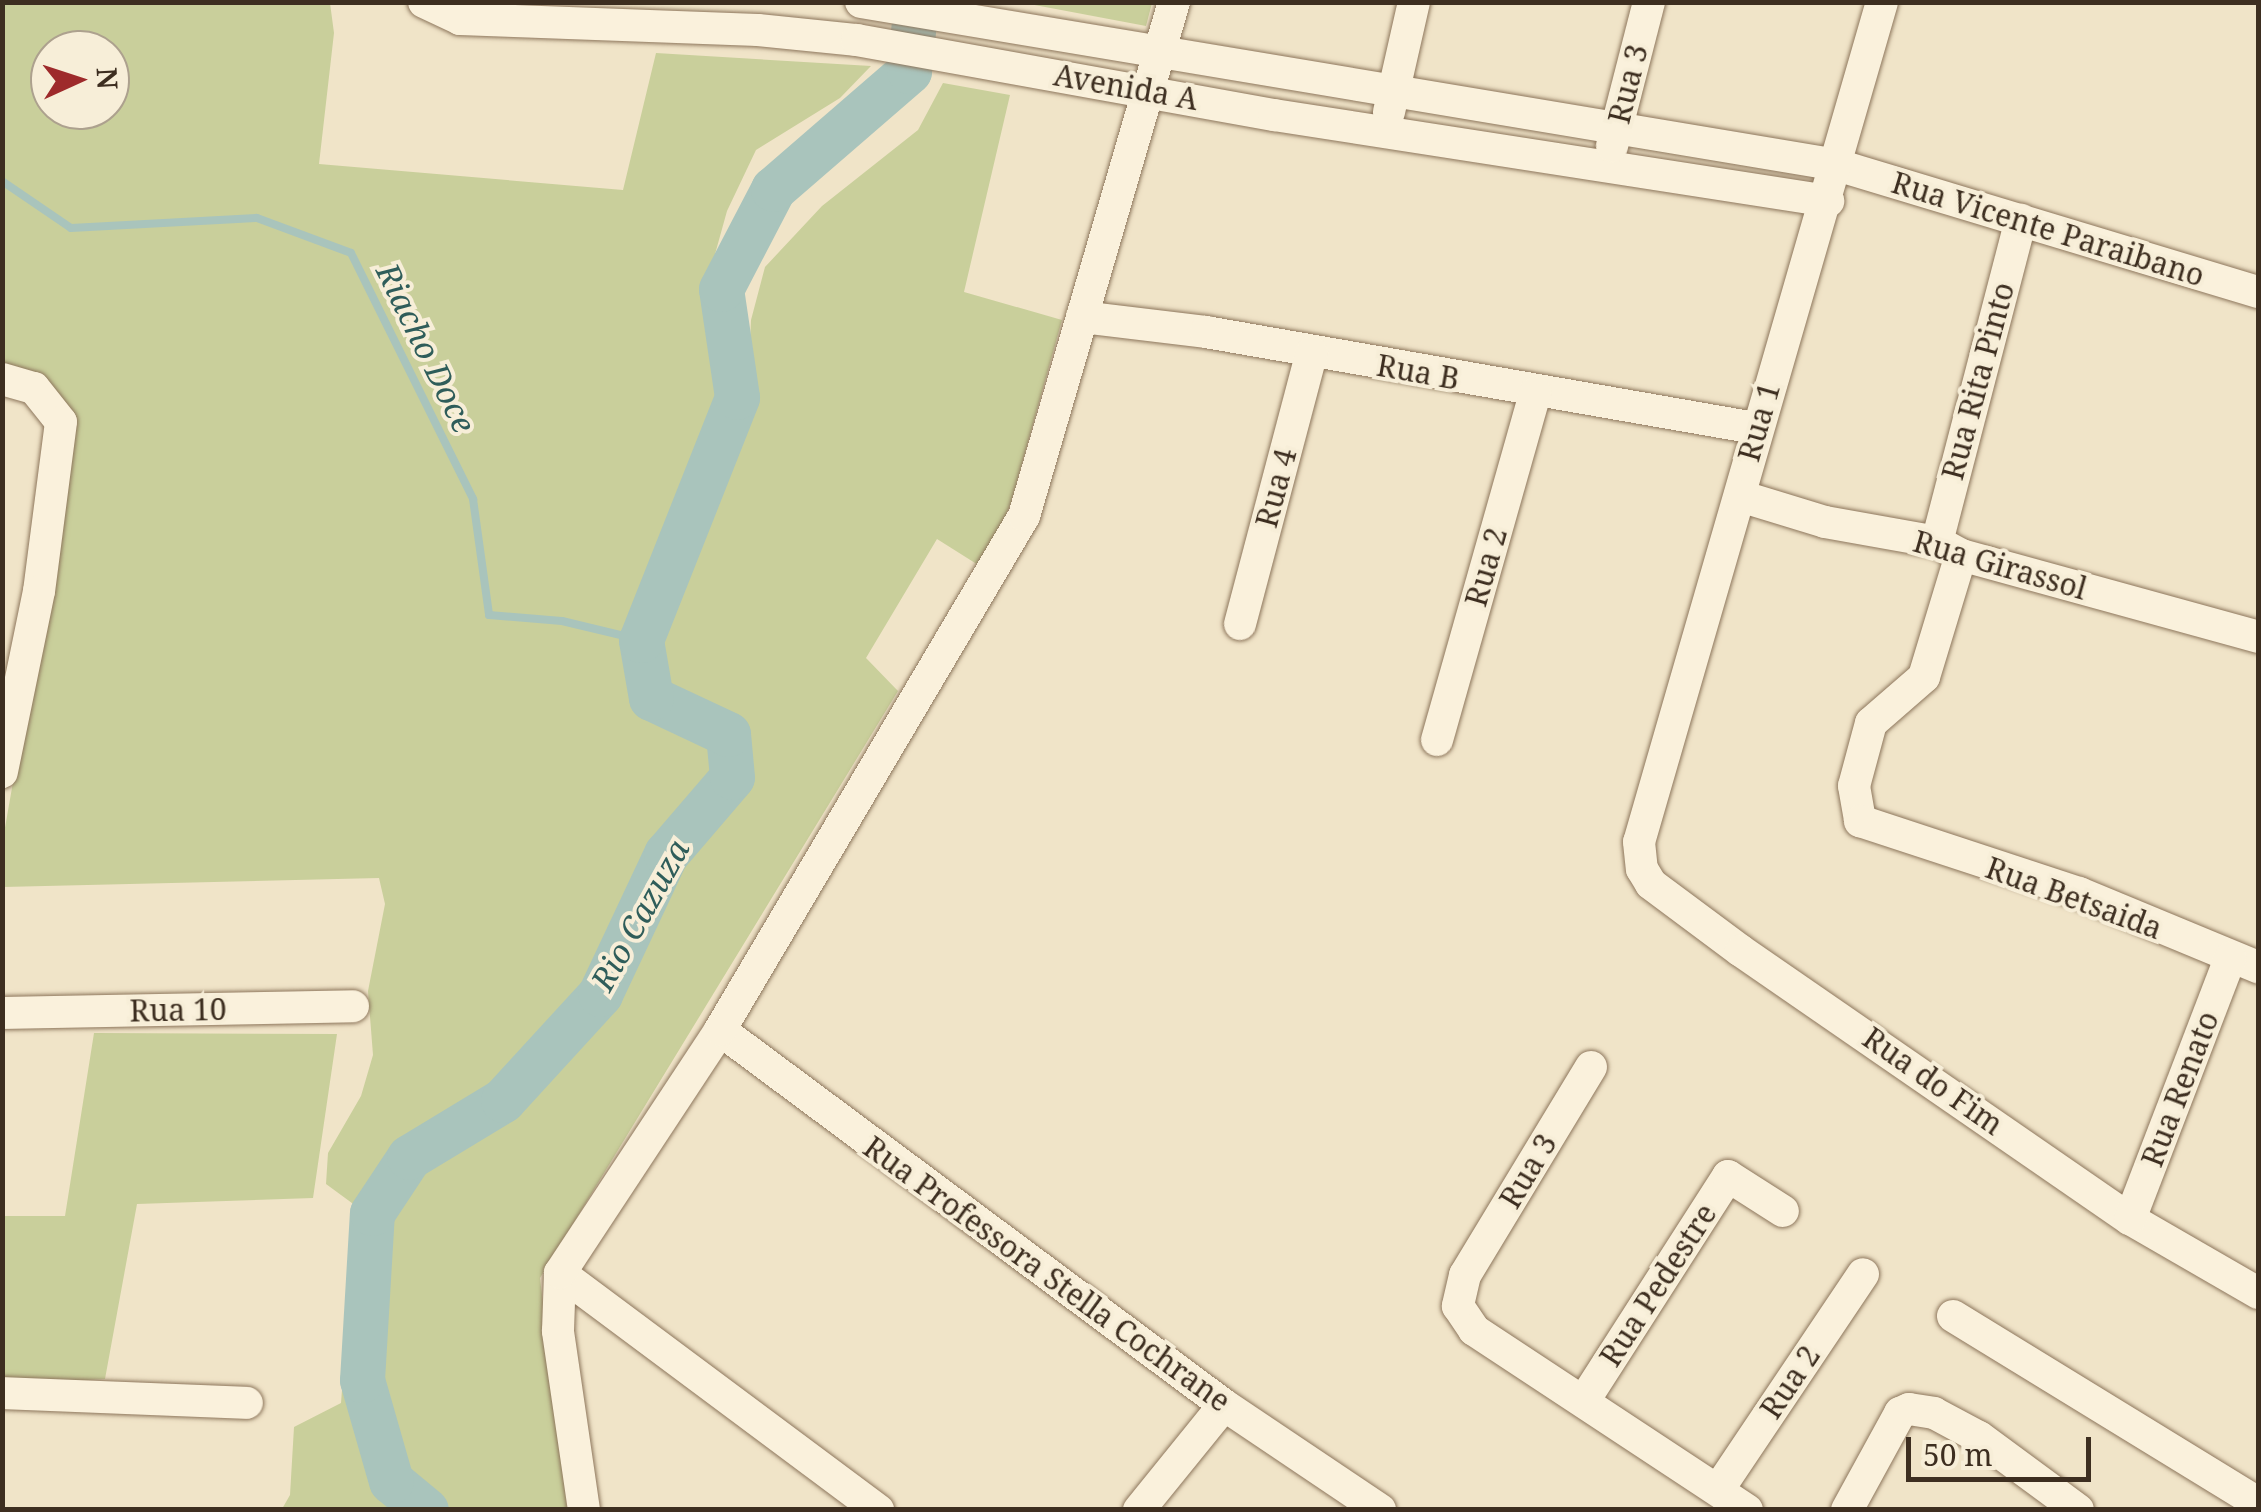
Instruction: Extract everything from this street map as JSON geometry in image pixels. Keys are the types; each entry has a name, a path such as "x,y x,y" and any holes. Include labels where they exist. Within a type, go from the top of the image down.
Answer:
{"street":[{"name":"Avenida A","path":"424,2 460,19 648,14 856,40 1384,131 1828,200"},
{"name":"Avenida A","path":"861,2 1837,165"},
{"path":"584,1510 558,1331 560,1273 720,1030 1024,516 1152,92 1174,2"},
{"path":"1384,131 1414,2"},
{"name":"Rua 3","path":"1608,165 1649,2"},
{"name":"Rua 1","path":"1639,842 1740,496 1754,428 1828,200 1882,2"},
{"name":"Rua Vicente Paraibano","path":"1837,165 2258,292"},
{"name":"Rua Rita Pinto","path":"1887,834 1868,828 1856,810 1854,786 1864,742 1882,710 1924,676 2022,220"},
{"name":"Rua B","path":"1082,317 1754,428"},
{"name":"Rua 4","path":"1240,624 1312,352"},
{"path":"2,772 60,456 61,422 18,383"},
{"name":"Rua 2","path":"1436,740 1535,393"},
{"name":"Rua Girassol","path":"1740,496 1825,522 1949,548 2258,638"},
{"name":"Rua Betsaida","path":"1887,834 2079,894 2244,962"},
{"name":"Rua do Fim","path":"1639,842 1646,877 1682,907 2130,1219 2258,1293"},
{"name":"Rua Renato","path":"2130,1219 2244,962"},
{"name":"Rua 10","path":"2,1013 353,1006"},
{"name":"Rua Professora Stella Cochrane","path":"720,1030 1224,1405 1380,1510"},
{"name":"Rua 3","path":"1585,1399 1474,1330 1458,1306 1464,1275 1591,1066"},
{"name":"Rua Pedestre","path":"1585,1399 1728,1176 1783,1211"},
{"path":"560,1273 878,1510"},
{"name":"Rua 2","path":"1718,1490 1862,1274"},
{"path":"1953,1316 2258,1503"},
{"path":"2,1393 247,1403"},
{"path":"1585,1399 1747,1510"},
{"path":"1139,1510 1224,1405"},
{"path":"1847,1510 1900,1413 1909,1409 1934,1412 1979,1438 2078,1510"}],"green space":[{"path":"2,3 330,3 334,33 319,164 623,190 656,53 871,66 840,98 756,150 727,211 707,283 711,366 748,390 751,320 765,267 822,206 918,130 943,83 1010,95 964,292 1062,320 1011,503 983,568 937,539 866,658 898,691 540,1278 567,1509 282,1509 290,1495 294,1427 341,1403 356,1206 326,1184 328,1153 361,1096 373,1055 368,991 385,904 379,878 3,887 3,839 72,447 3,366"},
{"path":"1024,3 1152,3 1146,26"},
{"path":"94,1033 337,1034 313,1198 137,1204 105,1379 3,1385 3,1216 65,1216"}],"waterway":[{"name":"Rio Cazuza","path":"426,1510 391,1481 362,1380 372,1213 409,1157 503,1100 600,994 666,854 732,777 728,734 651,698 641,640 737,397 721,289 773,189 909,71 916,2"},
{"name":"Riacho Doce","path":"2,181 71,228 257,218 351,253 473,499 489,615 562,621 641,640"}]}
